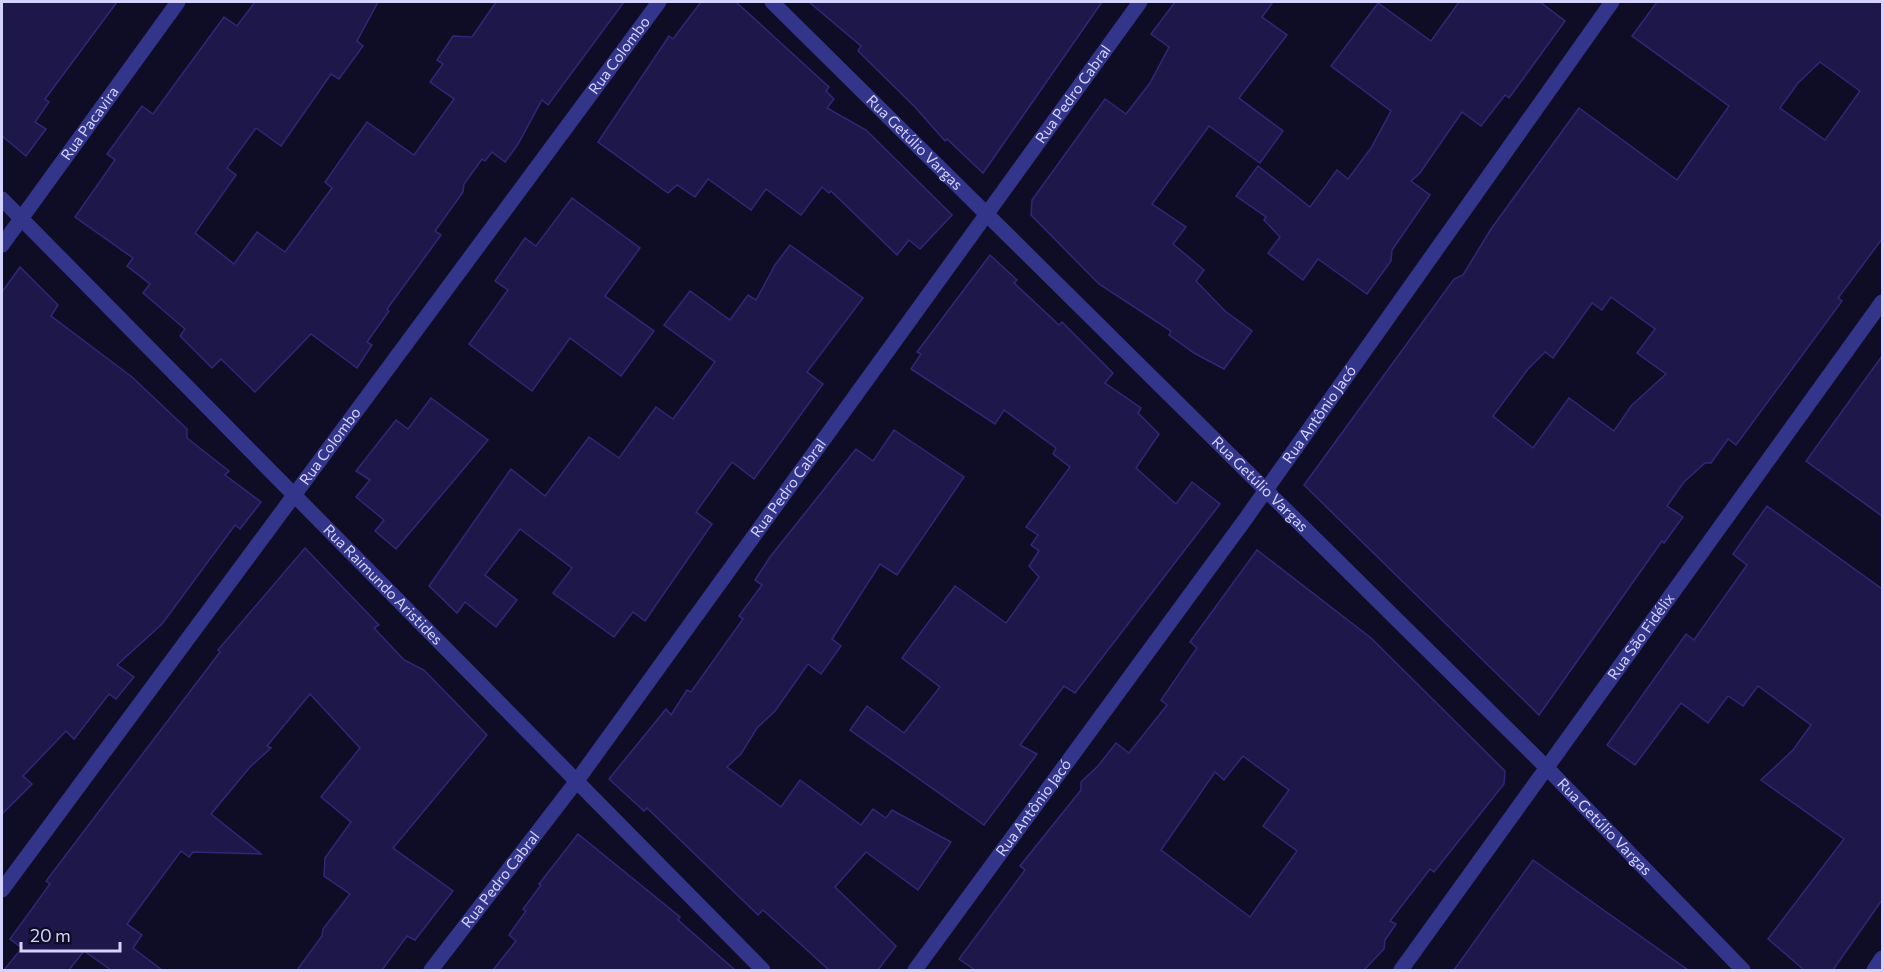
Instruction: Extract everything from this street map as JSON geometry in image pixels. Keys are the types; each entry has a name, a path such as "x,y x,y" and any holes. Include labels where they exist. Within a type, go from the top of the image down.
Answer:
{"street":[{"name":"Rua Pacavira","path":"2,245 178,2"},
{"name":"Rua Colombo","path":"2,890 659,2"},
{"name":"Rua Getúlio Vargas","path":"772,2 1546,767 1743,970"},
{"name":"Rua Pedro Cabral","path":"431,970 576,782 1140,2"},
{"name":"Rua Antônio Jacó","path":"915,970 1266,491 1612,2"},
{"name":"Rua Raimundo Aristides","path":"2,199 763,970"},
{"name":"Rua São Fidélix","path":"1401,970 1882,302"},
{"path":"1874,970 1882,958"}],"building":[{"path":"2,2 117,2 45,99 49,102 35,122 46,129 26,156 2,136"},
{"path":"255,2 378,2 357,41 363,46 339,79 331,74 281,146 256,128 227,168 236,175 195,233 234,264 257,232 285,252 332,188 325,182 367,122 414,155 454,99 430,82 443,64 437,60 453,36 472,37 496,2 624,2 548,105 542,100 518,144 505,162 492,152 485,161 482,159 464,184 463,192 435,231 441,235 387,309 389,311 367,342 372,345 357,368 311,334 255,392 221,359 212,368 180,336 185,329 143,293 150,284 127,266 133,258 75,217 115,160 107,154 142,106 153,114 224,17 237,26"},
{"path":"701,2 736,2 829,87 826,91 834,99 827,108 866,130 952,215 920,249 909,240 897,255 831,191 829,193 822,187 801,215 766,189 751,210 708,179 695,197 677,185 668,193 598,142 669,36 673,39"},
{"path":"809,2 1102,2 983,173 947,139 945,141 915,107 858,51 861,46"},
{"path":"1175,2 1273,2 1262,17 1287,35 1239,98 1283,131 1260,163 1209,126 1152,204 1186,227 1173,244 1204,270 1196,281 1225,311 1252,331 1224,369 1194,353 1169,335 1171,331 1099,284 1031,215 1032,200 1105,99 1126,114 1150,83 1169,47 1151,34"},
{"path":"1459,2 1540,2 1565,21 1509,98 1505,95 1481,126 1462,112 1420,173 1411,181 1430,195 1392,250 1391,261 1367,294 1318,259 1303,280 1268,253 1280,237 1264,220 1266,217 1236,196 1258,166 1310,207 1337,170 1348,179 1371,148 1391,111 1331,66 1378,3 1431,41"},
{"path":"1657,2 1882,2 1882,239 1838,298 1842,301 1736,445 1728,439 1711,463 1705,463 1684,482 1667,506 1683,517 1664,543 1662,541 1539,715 1304,485 1454,279 1463,275 1491,229 1579,108 1677,180 1729,106 1632,36","holes":["1820,62 1860,91 1825,140 1780,108 1798,83","1611,297 1655,329 1637,353 1666,374 1631,406 1614,431 1569,398 1533,448 1493,416 1528,369 1545,352 1553,358 1592,303 1602,310"]},
{"path":"572,198 640,248 605,296 654,331 621,376 570,338 532,391 469,344 508,290 495,281 525,238 536,246"},
{"path":"790,245 863,298 807,372 823,384 754,479 732,462 696,512 712,524 645,621 633,612 614,637 553,593 572,568 520,529 485,575 517,600 496,627 465,602 457,613 429,586 511,469 545,496 589,437 619,458 656,407 673,419 715,362 664,325 690,291 730,320 748,295 756,300 775,265"},
{"path":"990,255 1017,280 1014,283 1059,325 1062,322 1113,373 1105,383 1141,408 1138,413 1159,434 1136,468 1176,504 1192,482 1220,504 1075,693 1064,686 1020,745 1037,754 984,825 850,730 867,706 904,733 940,687 902,658 955,586 1006,623 1039,577 1029,566 1039,551 1031,545 1038,535 1026,527 1070,467 1053,454 1056,448 1004,410 995,424 911,369 921,354 917,352"},
{"path":"20,267 58,305 51,316 132,377 187,429 187,438 229,471 225,475 261,502 240,529 235,525 162,624 117,665 134,677 116,699 109,694 74,739 66,731 23,776 32,784 2,814 2,292"},
{"path":"1882,356 1882,516 1806,461"},
{"path":"431,398 488,440 396,549 375,531 384,520 356,497 370,480 356,471 396,420 408,429"},
{"path":"894,430 964,477 897,575 880,564 832,639 841,646 821,674 808,664 775,711 757,728 741,754 727,767 781,807 800,780 861,825 873,809 886,818 892,810 951,842 918,890 866,852 835,887 896,946 878,970 829,970 763,910 758,915 647,808 644,811 609,779 666,709 671,715 687,690 691,692 743,619 739,616 762,585 755,580 770,557 856,449 873,461"},
{"path":"1767,506 1882,589 1882,900 1833,970 1804,970 1768,939 1844,839 1761,780 1793,750 1811,725 1758,686 1743,706 1728,696 1708,723 1681,703 1635,765 1607,745 1686,634 1694,640 1747,565 1733,554"},
{"path":"305,548 379,625 374,628 404,660 424,670 487,735 393,848 453,891 415,940 407,936 382,970 297,970 322,936 323,929 350,894 324,876 325,858 351,822 321,797 360,748 310,694 267,746 271,748 250,767 211,814 261,854 193,852 189,857 181,851 127,924 142,935 133,948 162,970 111,970 84,951 69,970 4,970 22,948 10,939 50,884 46,881 220,652 218,650"},
{"path":"1257,550 1371,638 1505,771 1504,784 1434,872 1430,869 1390,921 1396,924 1385,940 1384,949 1364,970 975,970 959,959 1025,870 1020,866 1081,790 1081,782 1098,766 1116,743 1129,753 1167,705 1161,700 1197,648 1190,642","holes":["1243,756 1289,790 1263,826 1297,851 1250,917 1161,850 1215,772 1224,780"]},
{"path":"578,834 680,917 678,920 735,970 493,970 516,941 509,935 526,911 523,909 541,885 539,884"},
{"path":"1533,860 1688,970 1454,970"}]}
